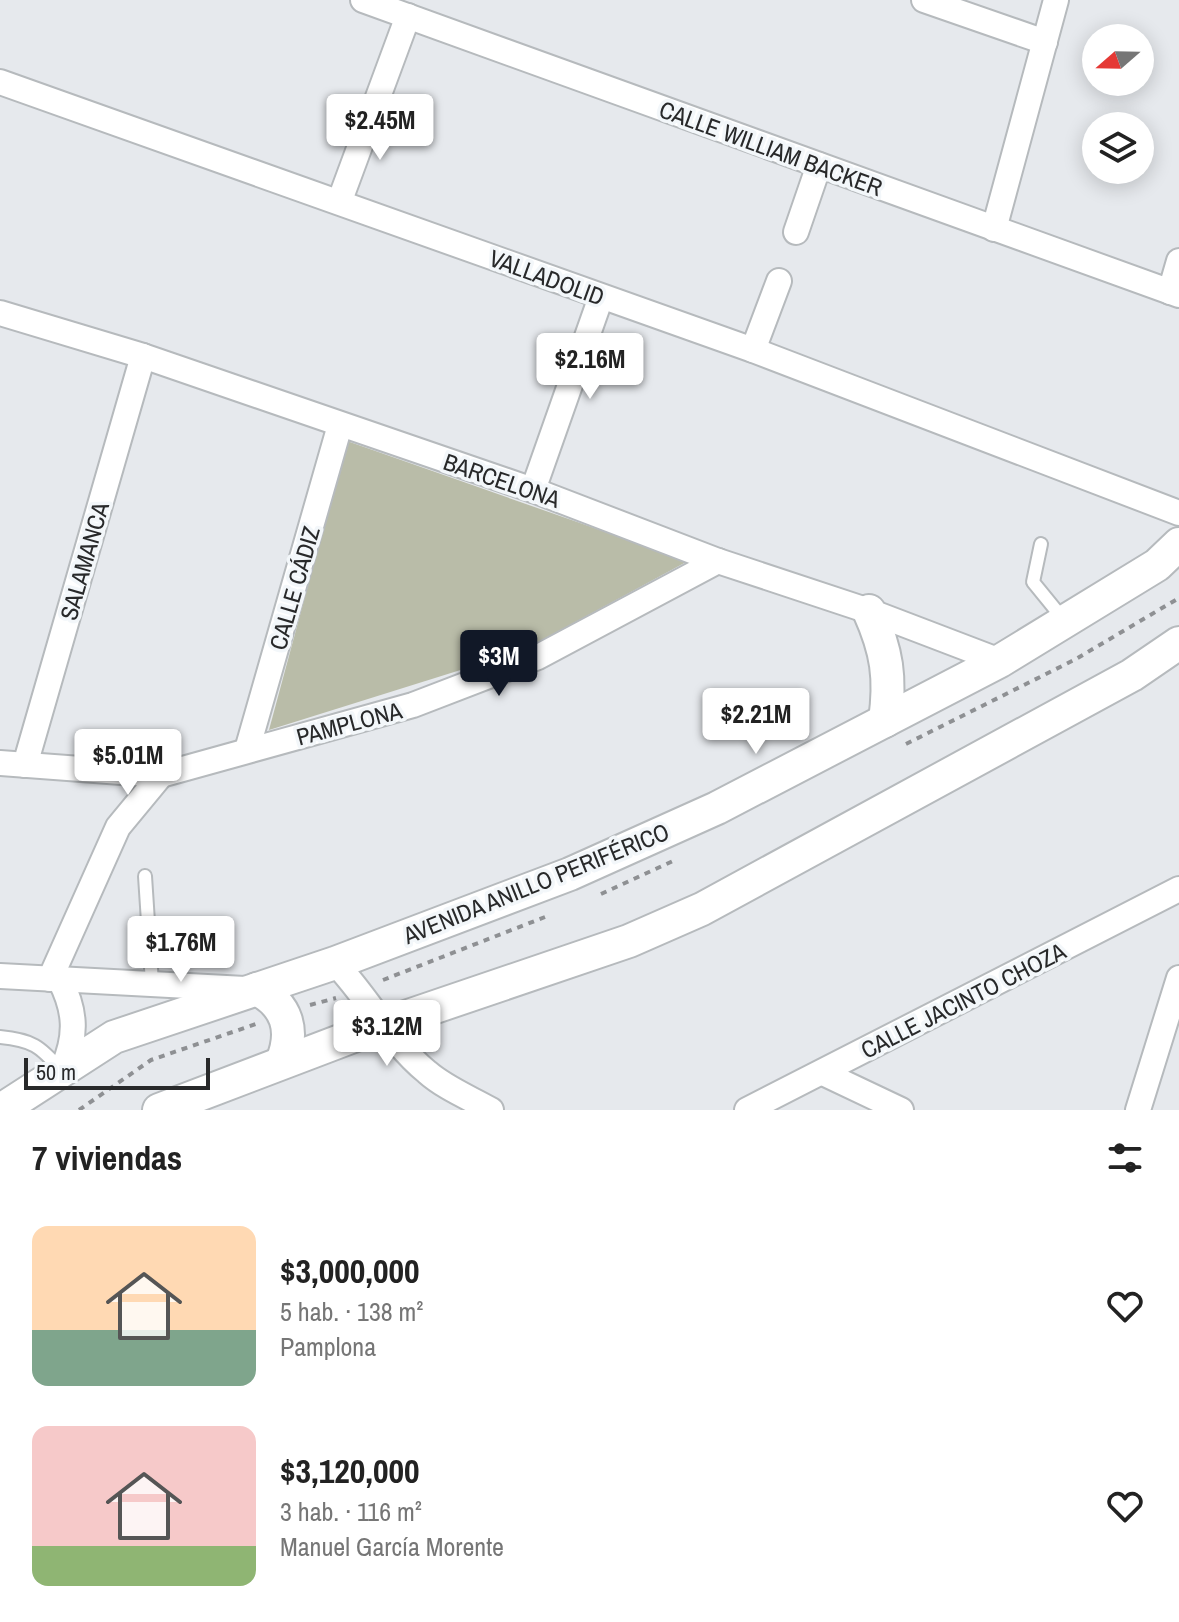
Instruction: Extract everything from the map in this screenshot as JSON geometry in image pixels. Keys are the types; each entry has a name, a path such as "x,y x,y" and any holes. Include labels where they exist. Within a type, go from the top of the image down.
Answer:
{"street":[{"name":"CALLE WILLIAM BACKER","path":"363,0 1174,294"},
{"path":"924,0 1045,42"},
{"path":"994,229 1056,0"},
{"path":"340,200 408,16"},
{"name":"VALLADOLID","path":"1,84 340,200 753,350 1179,513"},
{"path":"796,232 819,165"},
{"path":"1174,294 1179,261"},
{"path":"753,350 779,281"},
{"path":"533,490 601,297"},
{"name":"BARCELONA","path":"0,313 143,356 533,490 718,561 869,611 1000,661"},
{"name":"SALAMANCA","path":"25,765 143,356"},
{"name":"CALLE CÁDIZ","path":"247,750 340,425"},
{"name":"AVENIDA ANILLO PERIFÉRICO","path":"1,1110 114,1037 320,967 570,874 717,808 1000,661 1157,565 1179,544"},
{"name":"PAMPLONA","path":"0,763 161,775 413,705 538,657 718,561"},
{"path":"869,611 884,646 889,695 885,721"},
{"path":"159,1110 385,1024 629,941 702,909 1132,675 1179,643"},
{"path":"55,980 118,827 161,775"},
{"name":"CALLE JACINTO CHOZA","path":"747,1110 1179,889"},
{"path":"282,1062 301,989 320,967 373,986 385,1024 405,1052 429,1074 491,1110"},
{"path":"0,976 256,989 294,1010 318,1033 334,1043"},
{"path":"1138,1110 1179,978"},
{"path":"55,980 70,1000 75,1022 62,1069"},
{"path":"823,1073 901,1110"}],"lane":[{"path":"1041,544 1033,582 1066,623"},
{"path":"145,876 152,983"},
{"path":"0,1037 27,1040 44,1050 62,1069"}],"path":[{"path":"79,1110 151,1060 373,986"}],"green space":[{"path":"347,441 688,561 524,650 269,730"}]}
